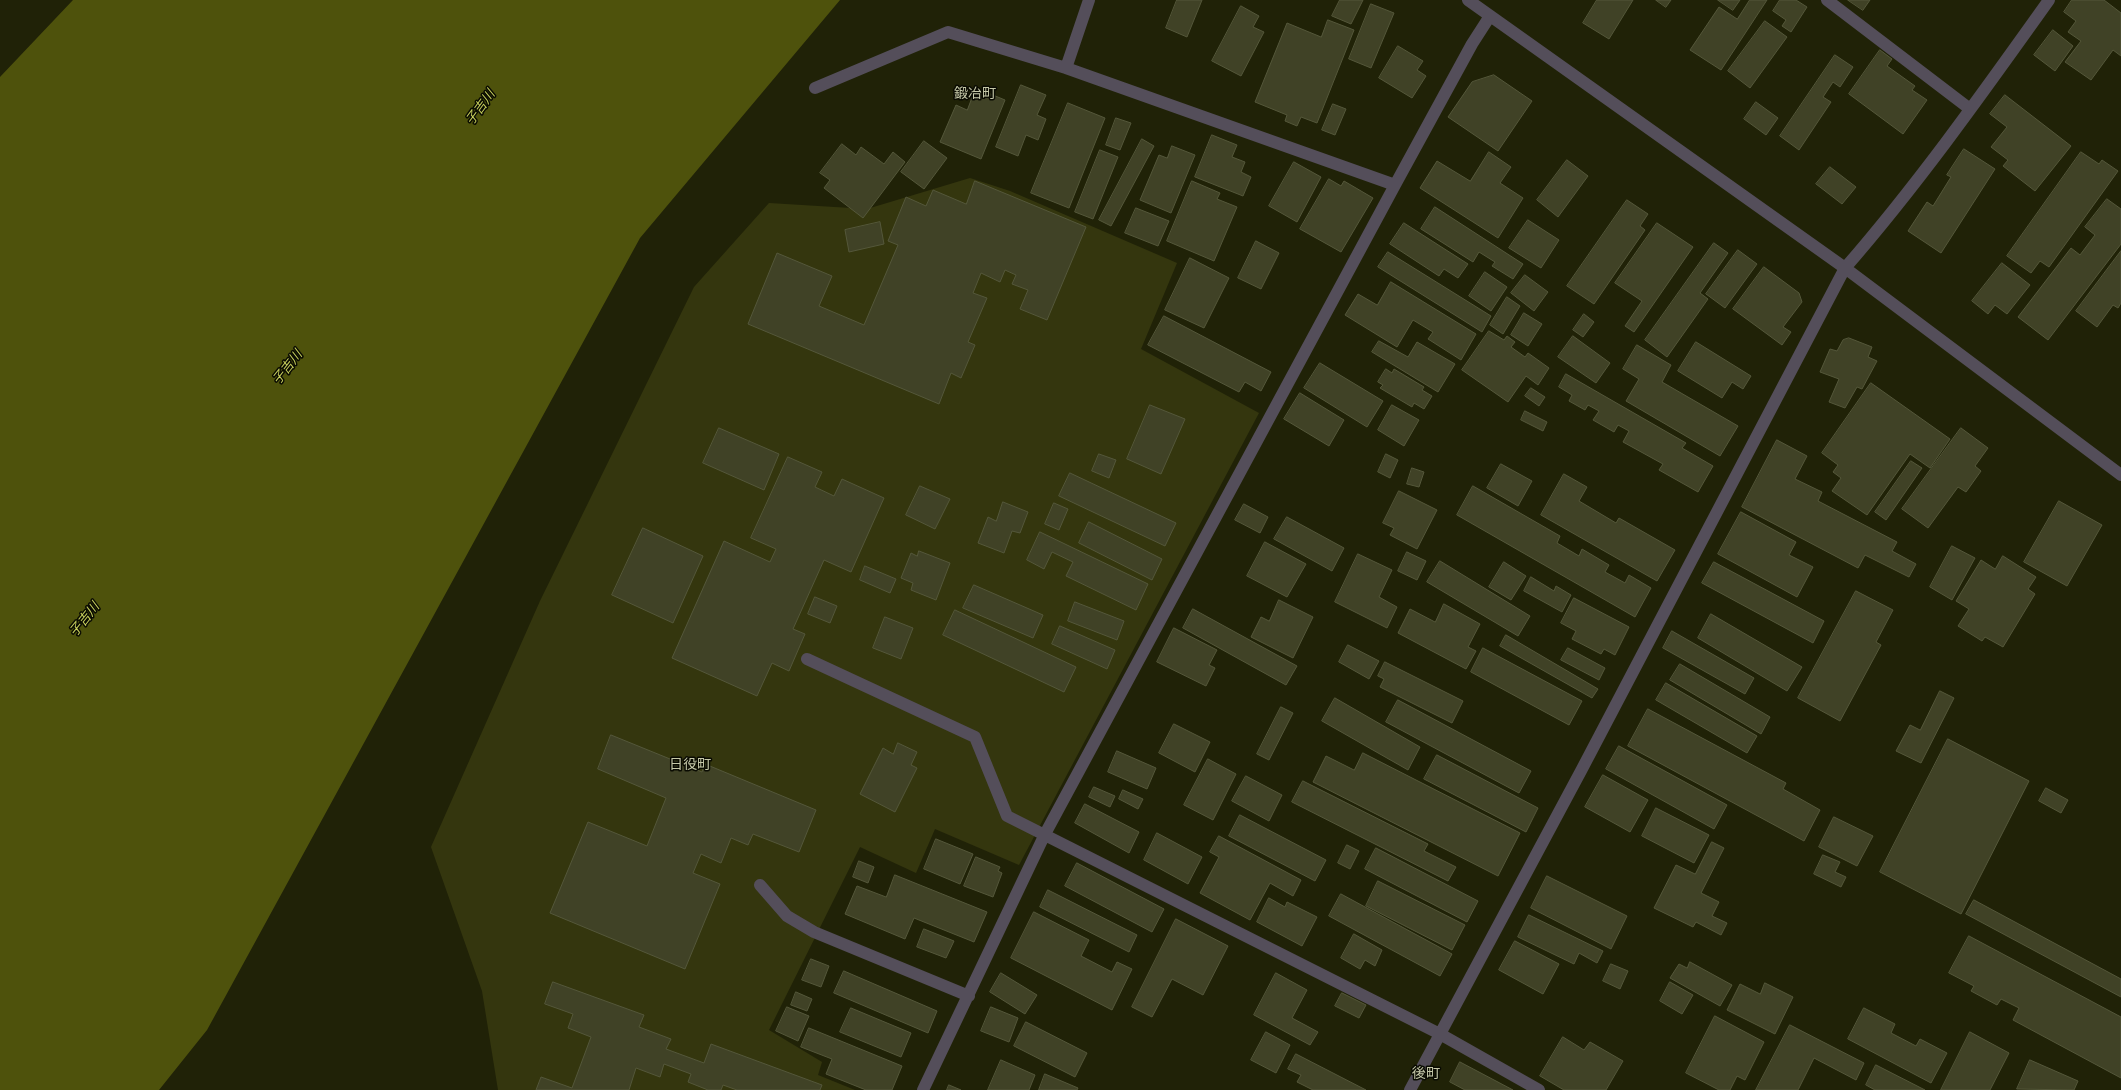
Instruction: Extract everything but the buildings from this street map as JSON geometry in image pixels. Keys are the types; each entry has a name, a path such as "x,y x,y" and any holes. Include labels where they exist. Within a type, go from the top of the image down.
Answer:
{"street":[{"path":"1066,68 1089,0"},
{"path":"1468,0 1845,268 2121,475"},
{"path":"1827,0 1970,109"},
{"path":"1410,1090 1582,769 1845,268 1877,232 1970,109 2049,0"},
{"path":"924,1090 1045,834 1395,185 1472,44 1490,16"},
{"path":"815,88 948,32 1066,68 1395,185"},
{"path":"807,659 975,737 1007,816 1440,1034 1539,1090"},
{"path":"760,885 787,916 814,932 969,996"}],"shaded area":[{"path":"970,178 1010,191 1177,263 1141,349 1259,413 1019,865 935,829 916,873 860,847 769,1030 822,1062 818,1075 855,1090 498,1090 482,991 431,847 540,601 694,287 769,203 867,209"}],"water":[{"name":"子吉川","path":"73,0 840,0 640,238 207,1030 159,1090 0,1090 0,77"}],"district":[{"name":"鍛冶町","path":"975,95"},
{"name":"日役町","path":"690,766"},
{"name":"後町","path":"1426,1075"}]}
